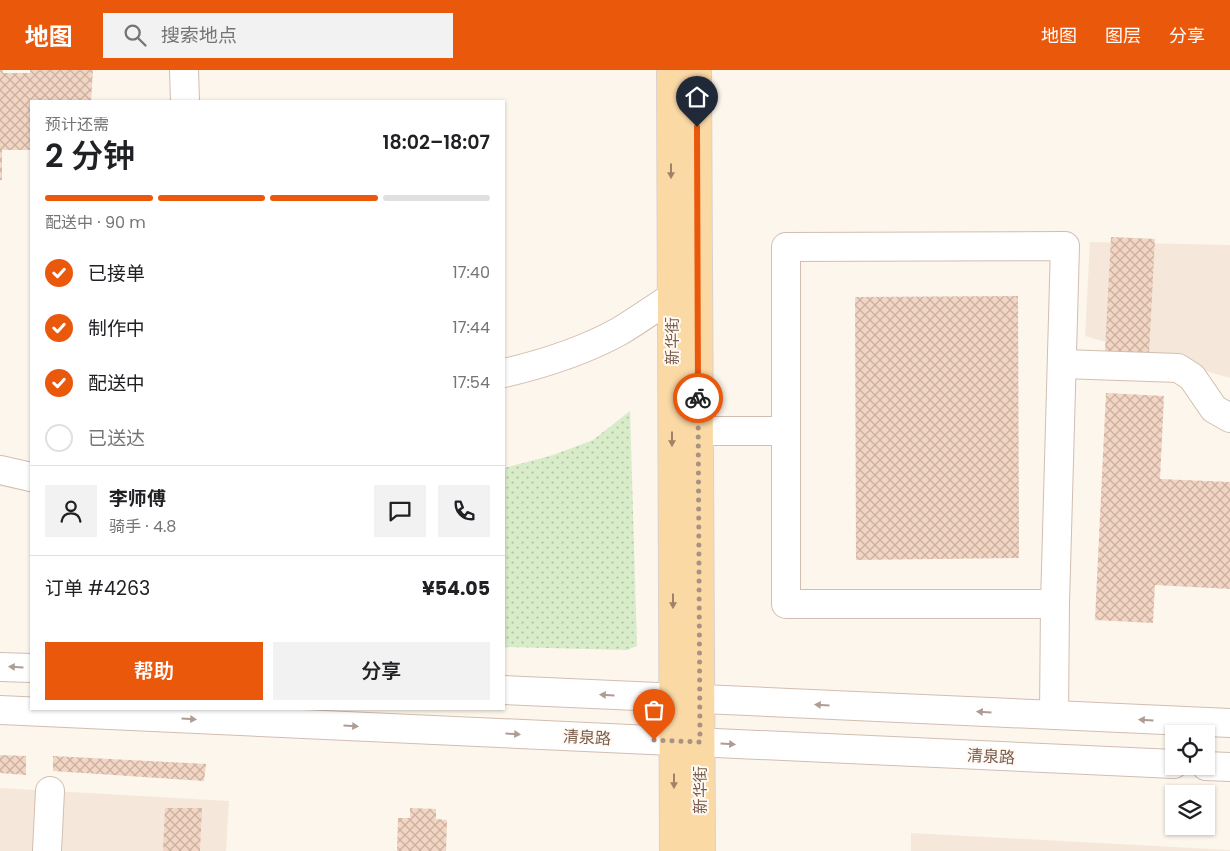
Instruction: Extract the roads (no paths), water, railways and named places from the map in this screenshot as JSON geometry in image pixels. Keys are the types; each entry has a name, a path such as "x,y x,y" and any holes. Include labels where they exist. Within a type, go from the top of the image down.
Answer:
{"main road":[{"name":"新华街","path":"671,70 673,698 687,742 701,851"},
{"name":"新华街","path":"674,851 687,742 700,699 697,70"}],"street":[{"path":"184,70 185,100"},
{"path":"1054,715 1065,246 786,247 786,604 1056,604"},
{"path":"505,373 528,367 588,346 619,331 672,297"},
{"path":"1062,364 1178,368 1192,377 1214,409 1230,418"},
{"path":"698,431 786,431"},
{"path":"0,470 30,477"},
{"path":"0,667 30,668"},
{"path":"505,690 1230,723"},
{"name":"清泉路","path":"0,710 1165,764"},
{"path":"1215,766 1230,767"},
{"path":"47,851 50,791"}]}
